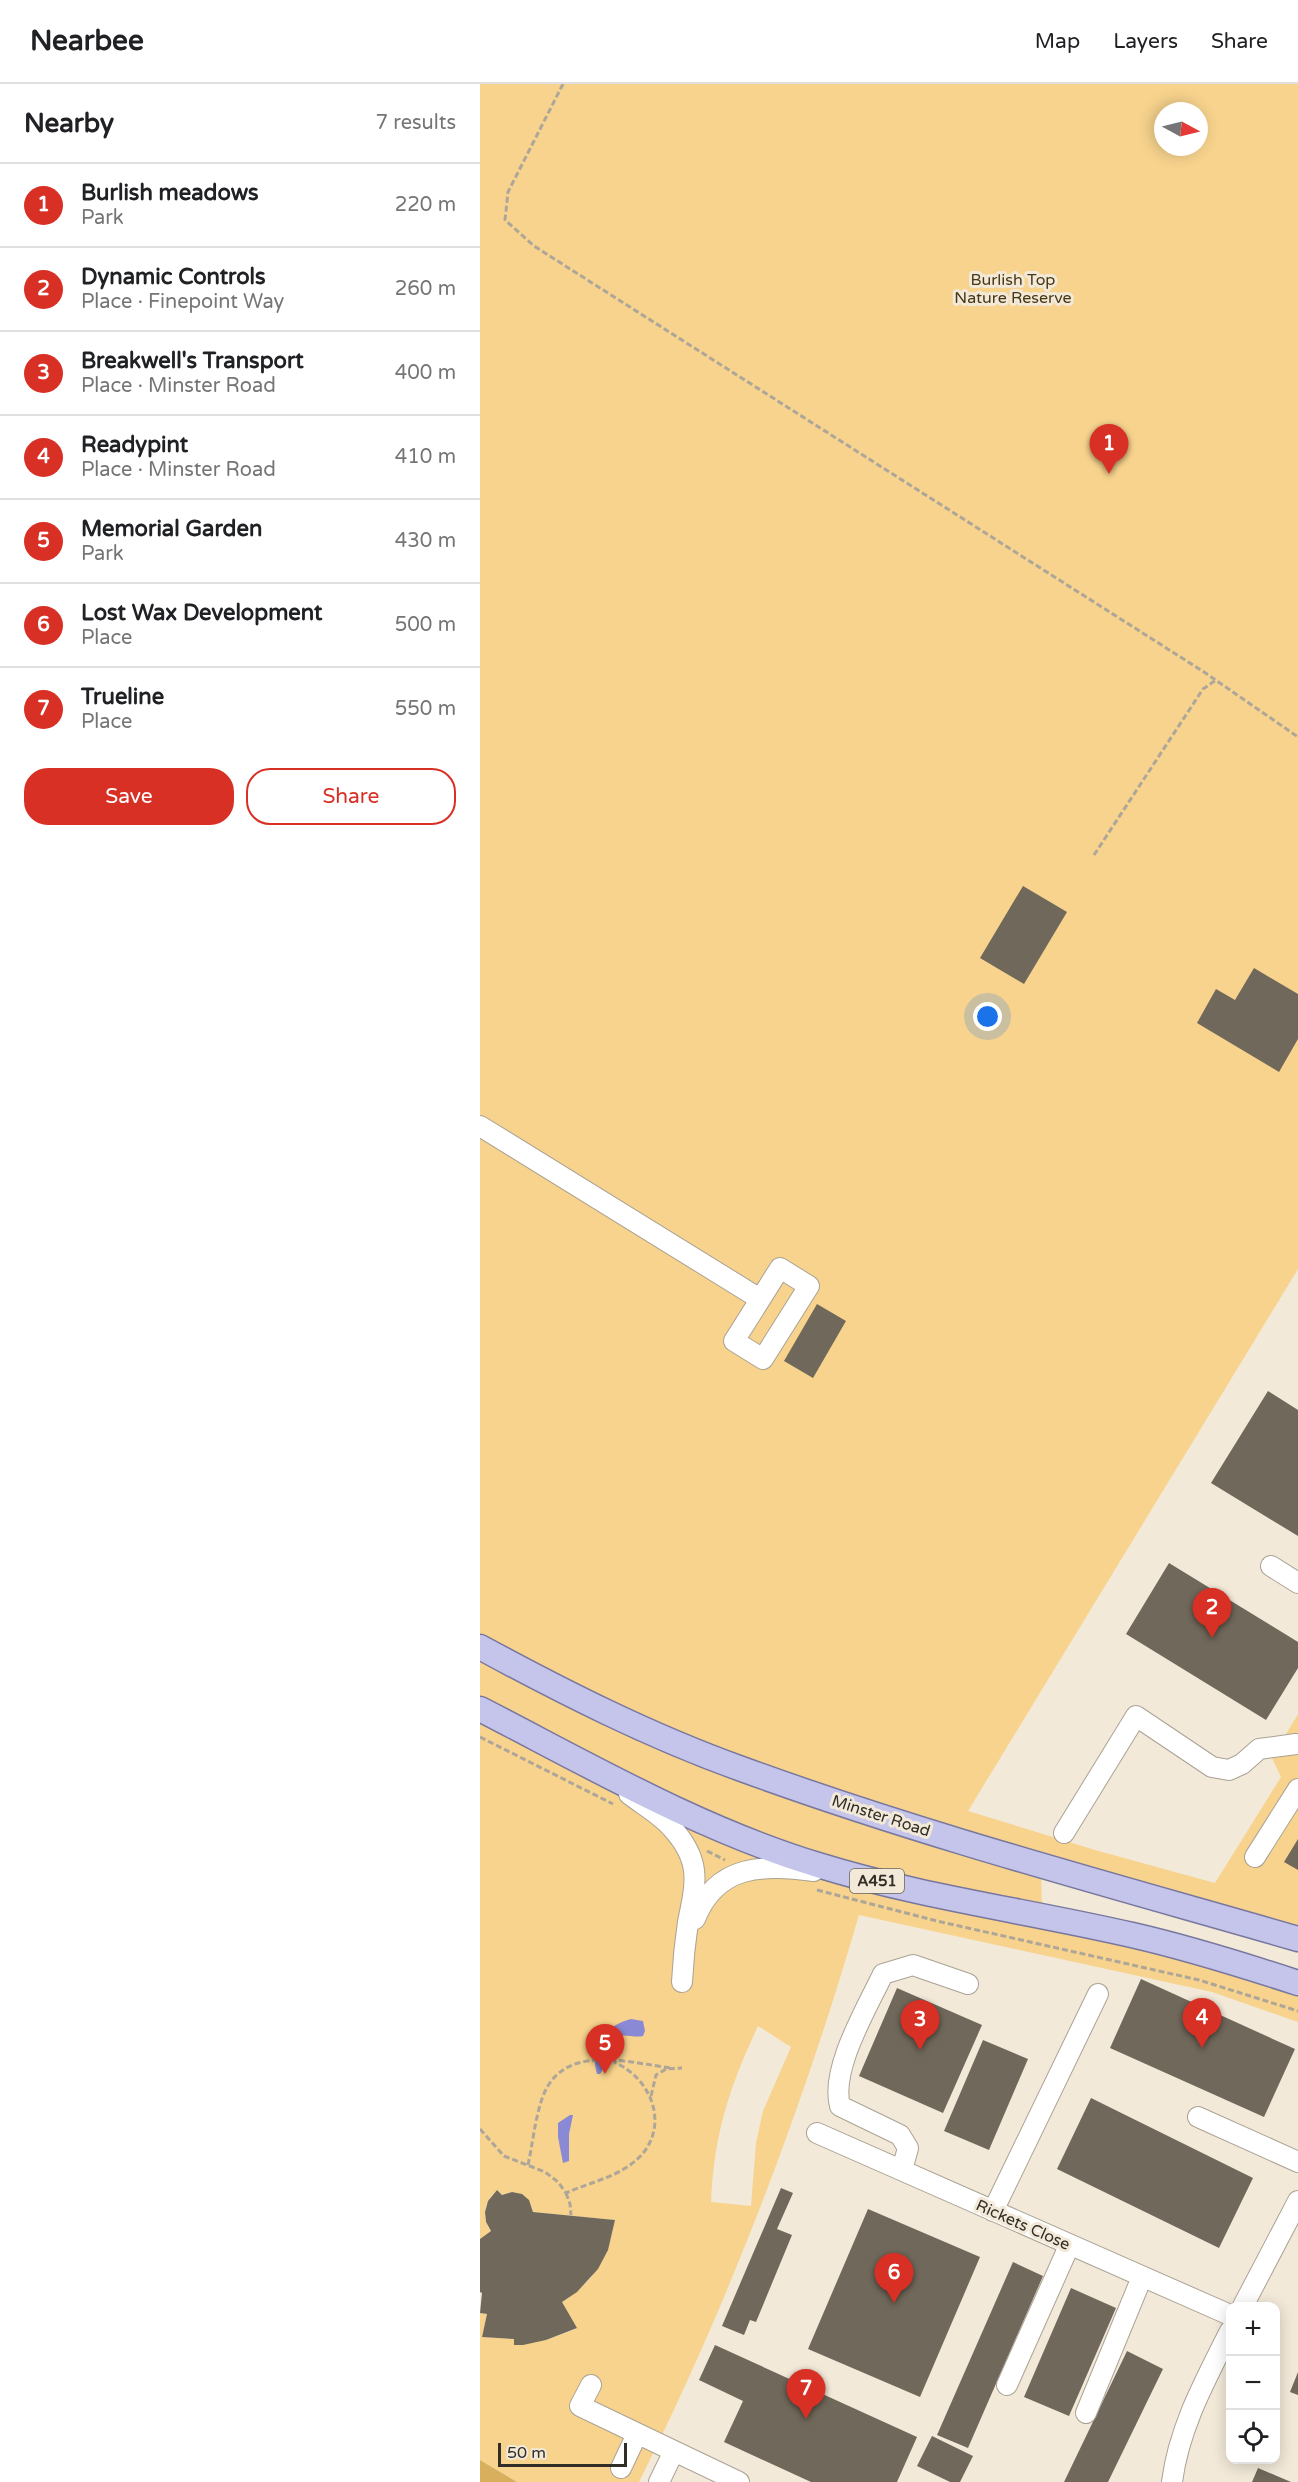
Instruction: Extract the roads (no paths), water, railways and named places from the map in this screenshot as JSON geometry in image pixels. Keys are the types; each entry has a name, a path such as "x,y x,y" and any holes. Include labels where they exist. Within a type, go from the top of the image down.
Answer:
{"main road":[{"name":"Minster Road","path":"480,1647 550,1685 674,1742 737,1767 890,1820 1298,1939"},
{"name":"A451","path":"480,1709 729,1832 793,1857 854,1876 930,1894 1151,1939 1298,1983"}],"street":[{"path":"480,1126 760,1299"},
{"path":"1271,1566 1298,1582"},
{"path":"1064,1833 1136,1716 1212,1767 1229,1770 1242,1764 1259,1749 1297,1746"},
{"path":"594,1767 672,1828 682,1841 693,1865 696,1879 695,1896 688,1924 682,1982"},
{"path":"1255,1857 1298,1789"},
{"path":"688,1924 695,1920 702,1906 722,1883 746,1871 777,1867 854,1876"},
{"path":"902,2170 908,2148 900,2135 840,2106 837,2095 843,2062 883,1974 914,1965 968,1984"},
{"path":"993,2211 1098,1994"},
{"path":"1198,2117 1298,2162"},
{"name":"Rickets Close","path":"817,2133 1226,2313"},
{"path":"1246,2302 1298,2201"},
{"path":"1007,2385 1069,2246"},
{"path":"1086,2413 1142,2277"},
{"path":"1172,2482 1180,2442 1199,2392 1226,2339"},
{"path":"591,2385 580,2406 739,2482"},
{"path":"621,2468 637,2434"},
{"path":"659,2482 674,2451"}],"place":[{"name":"Burlish meadows","path":"1109,474"},
{"name":"Dynamic Controls","path":"1212,1638"},
{"name":"Readypint","path":"1202,2048"},
{"name":"Breakwell's Transport","path":"920,2050"},
{"name":"Memorial Garden","path":"605,2074"},
{"name":"Lost Wax Development","path":"894,2303"},
{"name":"Trueline","path":"806,2419"}],"park label":[{"name":"Burlish Top Nature Reserve","path":"1013,289"}]}
